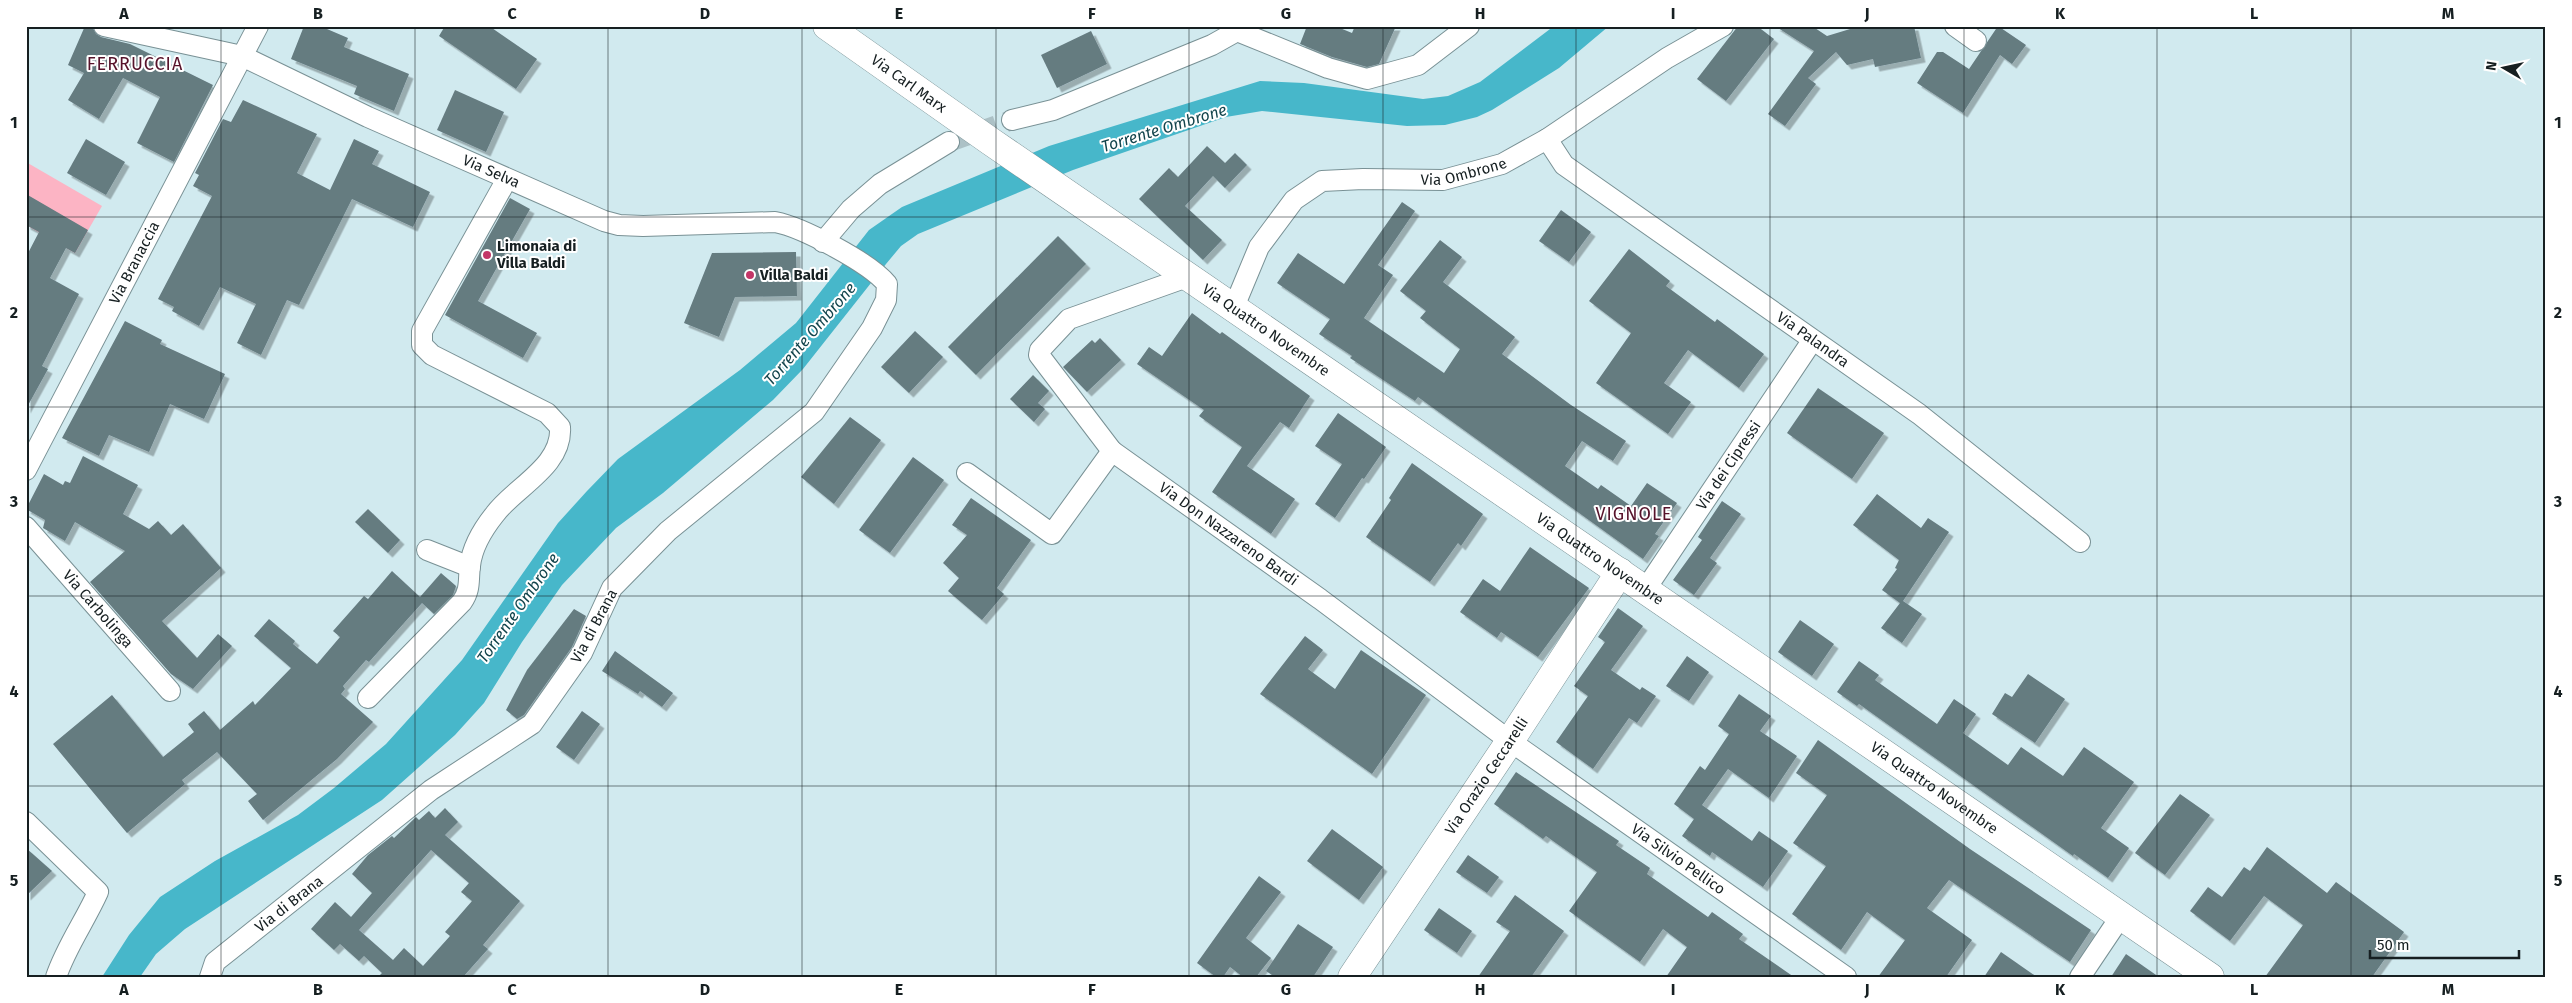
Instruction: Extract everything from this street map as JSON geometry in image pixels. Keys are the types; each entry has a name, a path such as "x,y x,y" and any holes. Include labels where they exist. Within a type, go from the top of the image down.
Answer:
{"main road":[{"name":"Via Carl Marx","path":"827,26 990,140"},
{"name":"Via Quattro Novembre","path":"990,140 2210,977"},
{"name":"Via Orazio Ceccarelli","path":"1352,977 1510,741 1620,572"}],"street":[{"name":"Via Selva","path":"104,26 242,56 368,117 586,214 620,225 775,222 796,227 881,277"},
{"name":"Via Branaccia","path":"26,470 258,26"},
{"path":"1012,120 1053,110 1079,100 1212,45 1235,29 1328,68 1368,79 1418,65 1469,26"},
{"name":"Via Ombrone","path":"1234,306 1259,247 1294,200 1322,181 1364,179 1443,180 1502,164 1547,139 1667,58 1723,26"},
{"path":"1955,26 1976,40"},
{"name":"Via Palandra","path":"1547,139 1564,165 1812,341 1919,414 2080,542"},
{"path":"829,245 851,209 880,184 949,142"},
{"path":"368,698 462,602 470,588 470,567 476,545 486,526 496,512 549,460 560,434 560,427 556,420 547,413 432,355 422,345 422,331 507,179"},
{"name":"Via Don Nazzareno Bardi","path":"1190,276 1069,319 1040,350 1039,355 1112,451 1320,599 1510,741"},
{"name":"Via di Brana","path":"210,977 215,962 431,790 532,724 582,653 612,588 668,532 814,412 872,328 886,300 888,284 881,277"},
{"name":"Via dei Cipressi","path":"1645,590 1812,341"},
{"path":"967,474 1052,534 1112,451"},
{"name":"Via Carbolinga","path":"26,527 170,690"},
{"path":"427,550 470,567"},
{"name":"Via Silvio Pellico","path":"1510,741 1846,977"},
{"path":"26,822 98,892 88,915 61,962 56,977"},
{"path":"2080,977 2121,916"}],"shaded area":[{"path":"26,162 102,206 75,253 26,225"}],"water":[{"name":"Torrente Ombrone","path":"1554,26 1609,26 1559,68 1492,110 1477,117 1445,125 1407,126 1262,111 1226,117 1073,170 918,234 901,246 803,369 773,400 663,493 616,528 562,585 522,642 484,703 455,735 382,800 185,929 156,954 140,977 102,977 129,935 160,897 215,861 298,815 334,788 386,744 462,660 558,523 587,491 618,459 740,370 796,323 869,230 902,207 1049,146 1260,81 1304,83 1423,99 1448,96 1480,82"}],"building":[{"path":"85,26 92,26 96,34 101,37 130,44 213,85 174,162 137,143 160,97 123,78 99,119 68,100 84,73 68,65"},
{"path":"304,26 320,26 348,38 344,47 409,74 394,111 354,94 357,86 291,59"},
{"path":"445,26 489,26 537,59 516,89 439,36"},
{"path":"1307,26 1335,26 1352,33 1355,26 1396,26 1379,64 1367,67 1332,57 1300,44"},
{"path":"1738,26 1757,26 1774,39 1726,101 1697,79"},
{"path":"1775,26 1812,26 1827,36 1860,26 1914,26 1921,58 1875,67 1873,59 1847,65 1836,52 1808,78 1816,84 1785,126 1768,114 1814,51"},
{"path":"1998,26 2026,45 2012,64 2000,55 1963,113 1917,83 1937,52 1943,52 1969,69"},
{"path":"1091,31 1107,64 1057,88 1041,55"},
{"path":"455,90 504,112 486,152 437,130"},
{"path":"243,100 317,134 297,173 330,190 354,139 379,151 372,164 430,192 413,227 352,199 299,305 287,300 261,355 237,343 256,304 220,287 199,326 172,311 174,307 158,299 212,196 193,186 199,175 195,173 223,119 231,122"},
{"path":"86,139 125,162 106,195 67,173"},
{"path":"1207,146 1225,163 1235,153 1247,165 1225,188 1213,176 1185,206 1222,240 1203,260 1139,199 1169,168 1178,177"},
{"path":"26,194 88,230 75,253 66,248 50,278 79,294 42,366 48,369 26,409 26,257 39,232 26,225"},
{"name":"Limonaia di Villa Baldi","path":"510,198 530,209 478,301 537,333 523,358 445,315"},
{"path":"1402,202 1415,211 1378,265 1393,275 1364,318 1444,373 1460,349 1420,318 1426,311 1400,291 1440,240 1462,257 1443,282 1515,337 1502,354 1571,405 1626,441 1613,461 1582,441 1565,466 1598,489 1601,485 1631,506 1647,483 1677,503 1655,534 1659,536 1643,559 1418,397 1415,401 1350,358 1352,356 1319,334 1330,319 1277,283 1298,253 1344,284"},
{"path":"1561,210 1591,232 1569,262 1539,241"},
{"path":"1058,236 1086,264 976,375 948,347"},
{"path":"1629,249 1670,281 1666,286 1715,322 1717,319 1764,354 1739,388 1688,350 1664,383 1691,402 1668,434 1596,383 1631,333 1589,301"},
{"name":"Villa Baldi","path":"796,252 797,296 735,297 719,337 684,323 712,253"},
{"path":"1192,313 1220,334 1222,332 1310,396 1289,428 1280,422 1247,466 1295,499 1271,534 1212,492 1242,447 1199,416 1204,410 1137,364 1149,347 1162,356"},
{"path":"125,321 162,340 160,344 225,374 204,419 170,404 149,452 109,435 99,456 62,438"},
{"path":"915,331 943,357 909,393 881,367"},
{"path":"1100,338 1121,360 1087,392 1063,367 1092,340 1095,343"},
{"path":"1033,375 1049,391 1038,403 1045,409 1034,422 1010,399"},
{"path":"1818,388 1884,433 1852,479 1787,433"},
{"path":"1338,413 1386,447 1335,518 1315,504 1342,464 1315,446"},
{"path":"850,417 881,440 834,504 801,477"},
{"path":"83,456 138,485 123,514 149,529 158,521 171,535 183,524 221,568 162,621 197,658 218,634 232,646 193,689 171,674 90,582 125,551 75,522 65,541 43,528 45,520 26,509 44,474 63,485 65,481 70,483"},
{"path":"913,457 944,480 890,553 859,530"},
{"path":"1412,463 1483,514 1461,546 1458,543 1430,582 1366,537 1391,500 1389,498"},
{"path":"1877,494 1921,528 1928,518 1949,532 1903,601 1922,614 1902,643 1881,628 1900,603 1882,590 1897,569 1895,568 1899,560 1853,525"},
{"path":"971,498 1031,540 997,588 1004,594 982,620 948,591 959,578 943,563 967,535 952,525"},
{"path":"1722,501 1741,514 1710,558 1717,563 1694,595 1673,580 1702,540 1698,537"},
{"path":"368,509 400,540 388,553 355,522"},
{"path":"1530,547 1589,588 1538,657 1501,632 1497,638 1460,612 1483,579 1500,591"},
{"path":"392,571 420,597 441,573 456,586 453,595 434,614 422,603 369,662 366,660 343,686 345,689 341,694 373,722 337,759 263,820 248,801 257,794 217,752 182,780 185,784 127,833 53,744 112,695 163,757 194,732 188,724 204,711 220,730 253,701 255,705 291,668 254,636 269,619 295,641 293,644 317,664 340,637 333,631 364,596 368,599"},
{"path":"1618,608 1643,626 1611,670 1640,690 1642,687 1656,696 1637,723 1629,718 1593,769 1556,742 1588,696 1574,686 1605,642 1598,637"},
{"path":"574,609 586,616 572,647 524,715 517,719 506,710 527,670"},
{"path":"1800,620 1834,644 1812,676 1778,652"},
{"path":"1305,636 1323,650 1308,669 1335,689 1361,650 1426,695 1372,774 1260,694"},
{"path":"615,651 673,693 662,707 640,691 638,694 602,671"},
{"path":"1687,656 1709,672 1689,701 1666,686"},
{"path":"1859,661 1879,675 1875,680 1937,724 1954,699 1976,714 1963,733 2008,765 2021,747 2063,776 2084,747 2134,782 2101,828 2129,848 2108,878 2074,854 2073,856 1859,704 1857,706 1837,692"},
{"path":"2028,674 2065,699 2035,743 1992,714 2005,693 2012,697"},
{"path":"1739,694 1771,716 1760,731 1797,756 1769,798 1728,769 1702,805 1752,841 1759,831 1788,851 1763,887 1712,852 1710,856 1682,836 1694,819 1674,804 1700,766 1705,770 1729,734 1718,726"},
{"path":"582,711 600,724 574,760 556,747"},
{"path":"1818,740 1970,849 2091,930 2070,962 1949,880 1927,908 1972,940 1946,977 1878,977 1905,940 1867,912 1841,950 1792,914 1826,866 1793,843 1827,795 1796,773"},
{"path":"1516,772 1619,841 1616,845 1650,868 1647,874 1708,917 1712,912 1743,934 1739,939 1794,977 1666,977 1687,947 1663,929 1640,962 1569,911 1597,872 1546,836 1543,839 1494,804"},
{"path":"2180,794 2210,815 2165,875 2135,853"},
{"path":"445,808 458,822 445,835 520,901 483,945 488,949 463,977 378,977 382,973 364,956 359,961 340,944 334,950 311,929 335,902 351,917 372,893 352,874 368,855 392,836 394,838 416,817 419,820 429,811 435,818","holes":["431,850 469,883 461,892 472,901 445,932 450,936 423,966 404,948 393,960 359,930"]},
{"path":"1332,829 1383,867 1359,900 1307,861"},
{"path":"2267,847 2327,893 2336,882 2404,932 2372,977 2265,977 2303,925 2264,896 2230,941 2190,911 2208,887 2222,897 2244,867 2250,871"},
{"path":"26,848 52,871 26,896"},
{"path":"1468,855 1499,877 1487,893 1456,872"},
{"path":"1259,876 1281,892 1246,938 1271,958 1256,977 1243,977 1230,967 1223,977 1216,977 1197,963"},
{"path":"1515,895 1564,931 1531,977 1478,977 1510,931 1496,922"},
{"path":"1439,908 1472,931 1457,953 1424,930"},
{"path":"1298,924 1333,947 1313,977 1275,977 1266,971"},
{"path":"2001,952 2037,977 1984,977"},
{"path":"2126,954 2159,977 2111,977"}],"tunnel":[{"path":"949,142 1012,120"}],"place":[{"name":"Limonaia di Villa Baldi","path":"487,255"},
{"name":"Villa Baldi","path":"750,275"}],"district":[{"name":"FERRUCCIA","path":"135,64"},
{"name":"VIGNOLE","path":"1634,514"}]}
